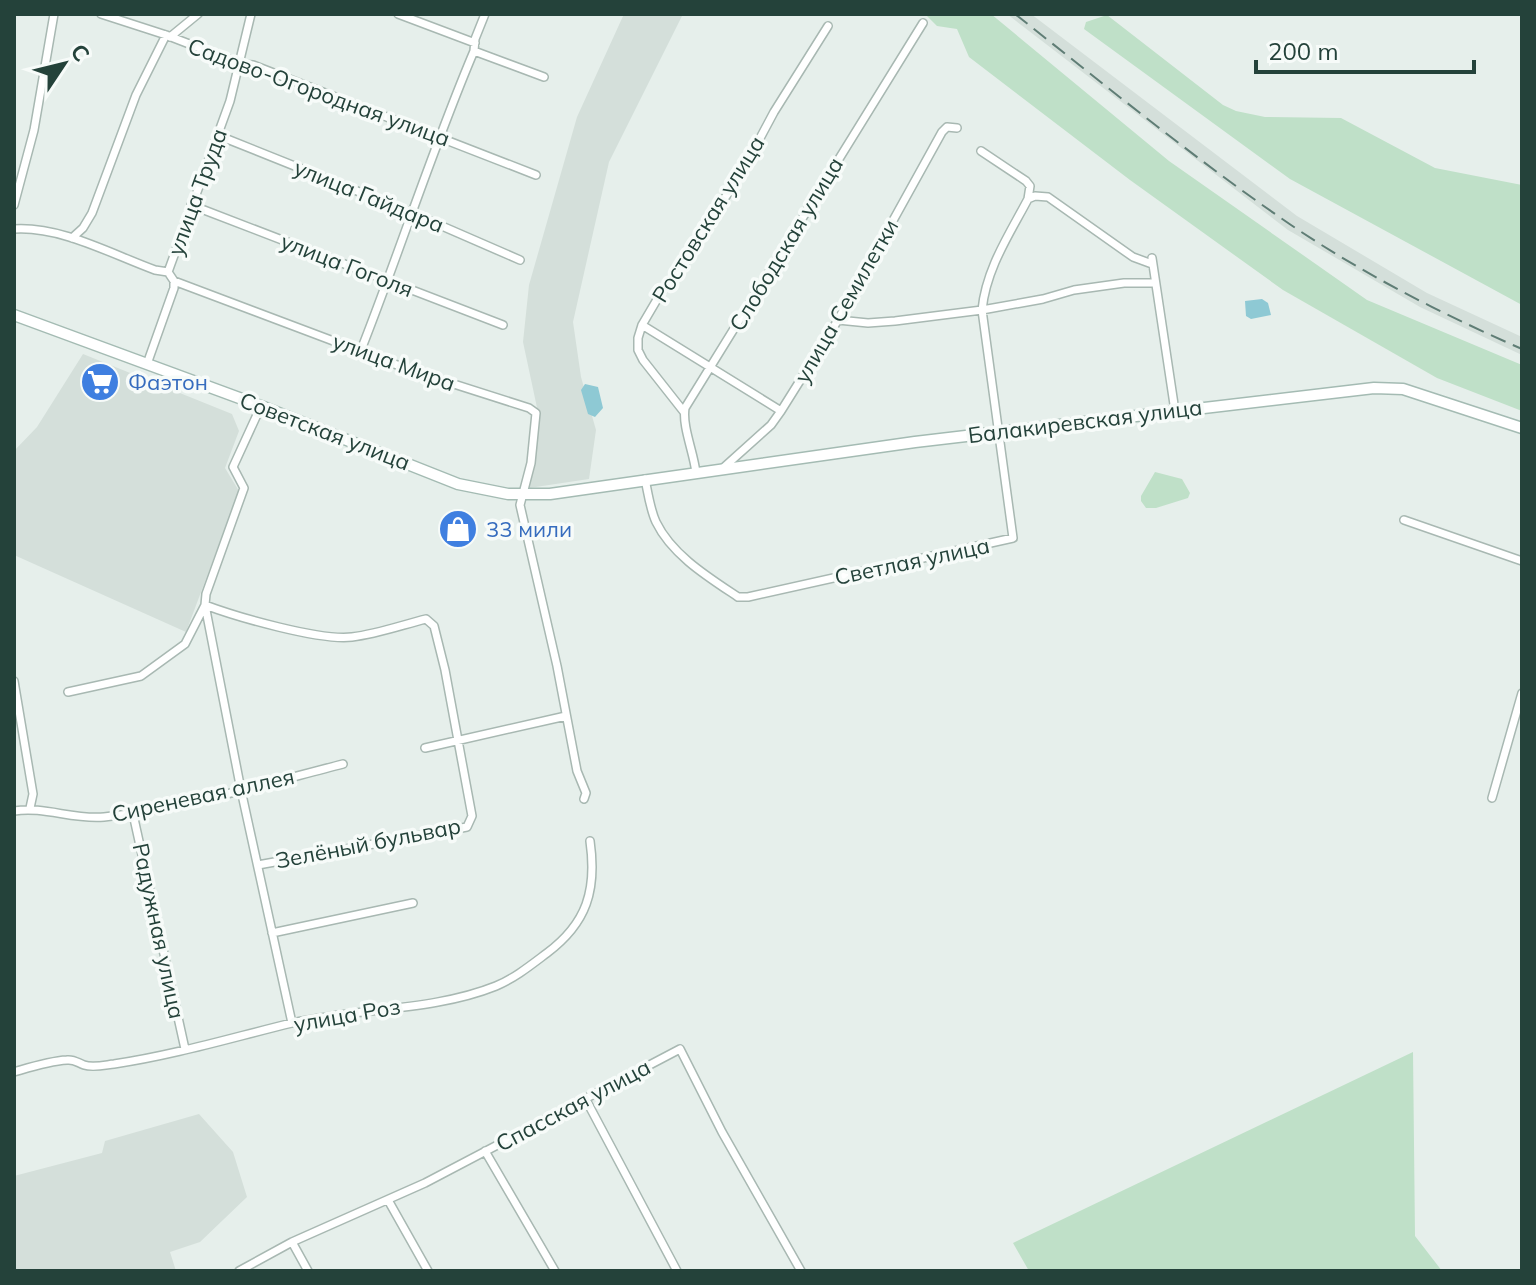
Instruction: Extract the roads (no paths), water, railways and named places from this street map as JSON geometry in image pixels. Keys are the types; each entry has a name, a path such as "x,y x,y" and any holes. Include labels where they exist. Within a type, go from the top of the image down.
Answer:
{"street":[{"path":"14,205 34,130 54,14"},
{"name":"Садово-Огородная улица","path":"101,14 241,64 253,65 536,175"},
{"path":"72,238 92,213 136,95 168,36 198,14"},
{"name":"улица Труда","path":"147,364 174,288 174,281 168,272 241,64 251,14"},
{"path":"398,14 544,77"},
{"path":"361,350 485,14"},
{"name":"Слободская улица","path":"684,412 923,23"},
{"name":"Ростовская улица","path":"684,412 638,350 642,325 729,192 735,176 750,157 774,112 828,26"},
{"name":"улица Семилетки","path":"722,470 771,425 781,411 838,320 942,132 947,127 957,128"},
{"name":"улица Гайдара","path":"217,135 520,260"},
{"path":"981,151 1030,186 1028,199 984,288 982,310"},
{"path":"1028,199 1048,197 1133,257 1152,261 1175,411"},
{"name":"улица Гоголя","path":"191,205 503,325"},
{"path":"14,229 34,228 72,238 155,270 168,272"},
{"name":"улица Мира","path":"174,281 413,371 529,408 536,413 531,463 522,495"},
{"path":"838,320 868,323 982,310 1074,290 1124,283 1154,283"},
{"name":"Светлая улица","path":"645,479 654,520 668,542 688,561 738,597 1013,538 982,310"},
{"name":"Советская улица","path":"14,315 261,406 458,484 522,495 550,494 645,479"},
{"path":"642,325 781,411"},
{"name":"Балакиревская улица","path":"645,479 998,431 1374,388 1403,389 1522,428"},
{"path":"68,692 141,676 185,644 205,605 206,594 244,488 233,467 261,406"},
{"path":"684,412 696,473"},
{"path":"522,495 520,505 577,771 586,793 584,799"},
{"path":"1404,520 1522,561"},
{"name":"Зелёный бульвар","path":"205,605 235,616 323,636 351,638 426,619 434,626 445,670 472,816 467,827 258,865"},
{"name":"Зелёный бульвар","path":"205,605 241,790 292,1023"},
{"path":"14,681 33,794 30,808"},
{"path":"1492,798 1522,693"},
{"path":"425,748 566,716"},
{"name":"Сиреневая аллея","path":"14,811 30,808 88,818 133,814 343,764"},
{"name":"Радужная улица","path":"133,814 185,1049"},
{"name":"улица Роз","path":"14,1072 71,1059 87,1066 111,1064 292,1023 464,996 509,980 555,947 572,931 583,914 592,888 590,841"},
{"path":"272,933 413,903"},
{"name":"Спасская улица","path":"239,1271 292,1242 388,1200 680,1049 722,1132 801,1271"},
{"path":"585,1098 677,1271"},
{"path":"485,1151 555,1271"},
{"path":"388,1200 428,1271"},
{"path":"292,1242 308,1271"}],"water":[{"path":"1262,299 1268,303 1271,315 1251,319 1246,316 1245,301"},
{"path":"585,384 598,387 603,408 595,417 588,414 581,390"}],"railway":[{"path":"1015,14 1186,148 1291,225 1404,292 1522,349"}],"place":[{"name":"Фаэтон","path":"100,382"},
{"name":"33 мили","path":"458,529"}]}
